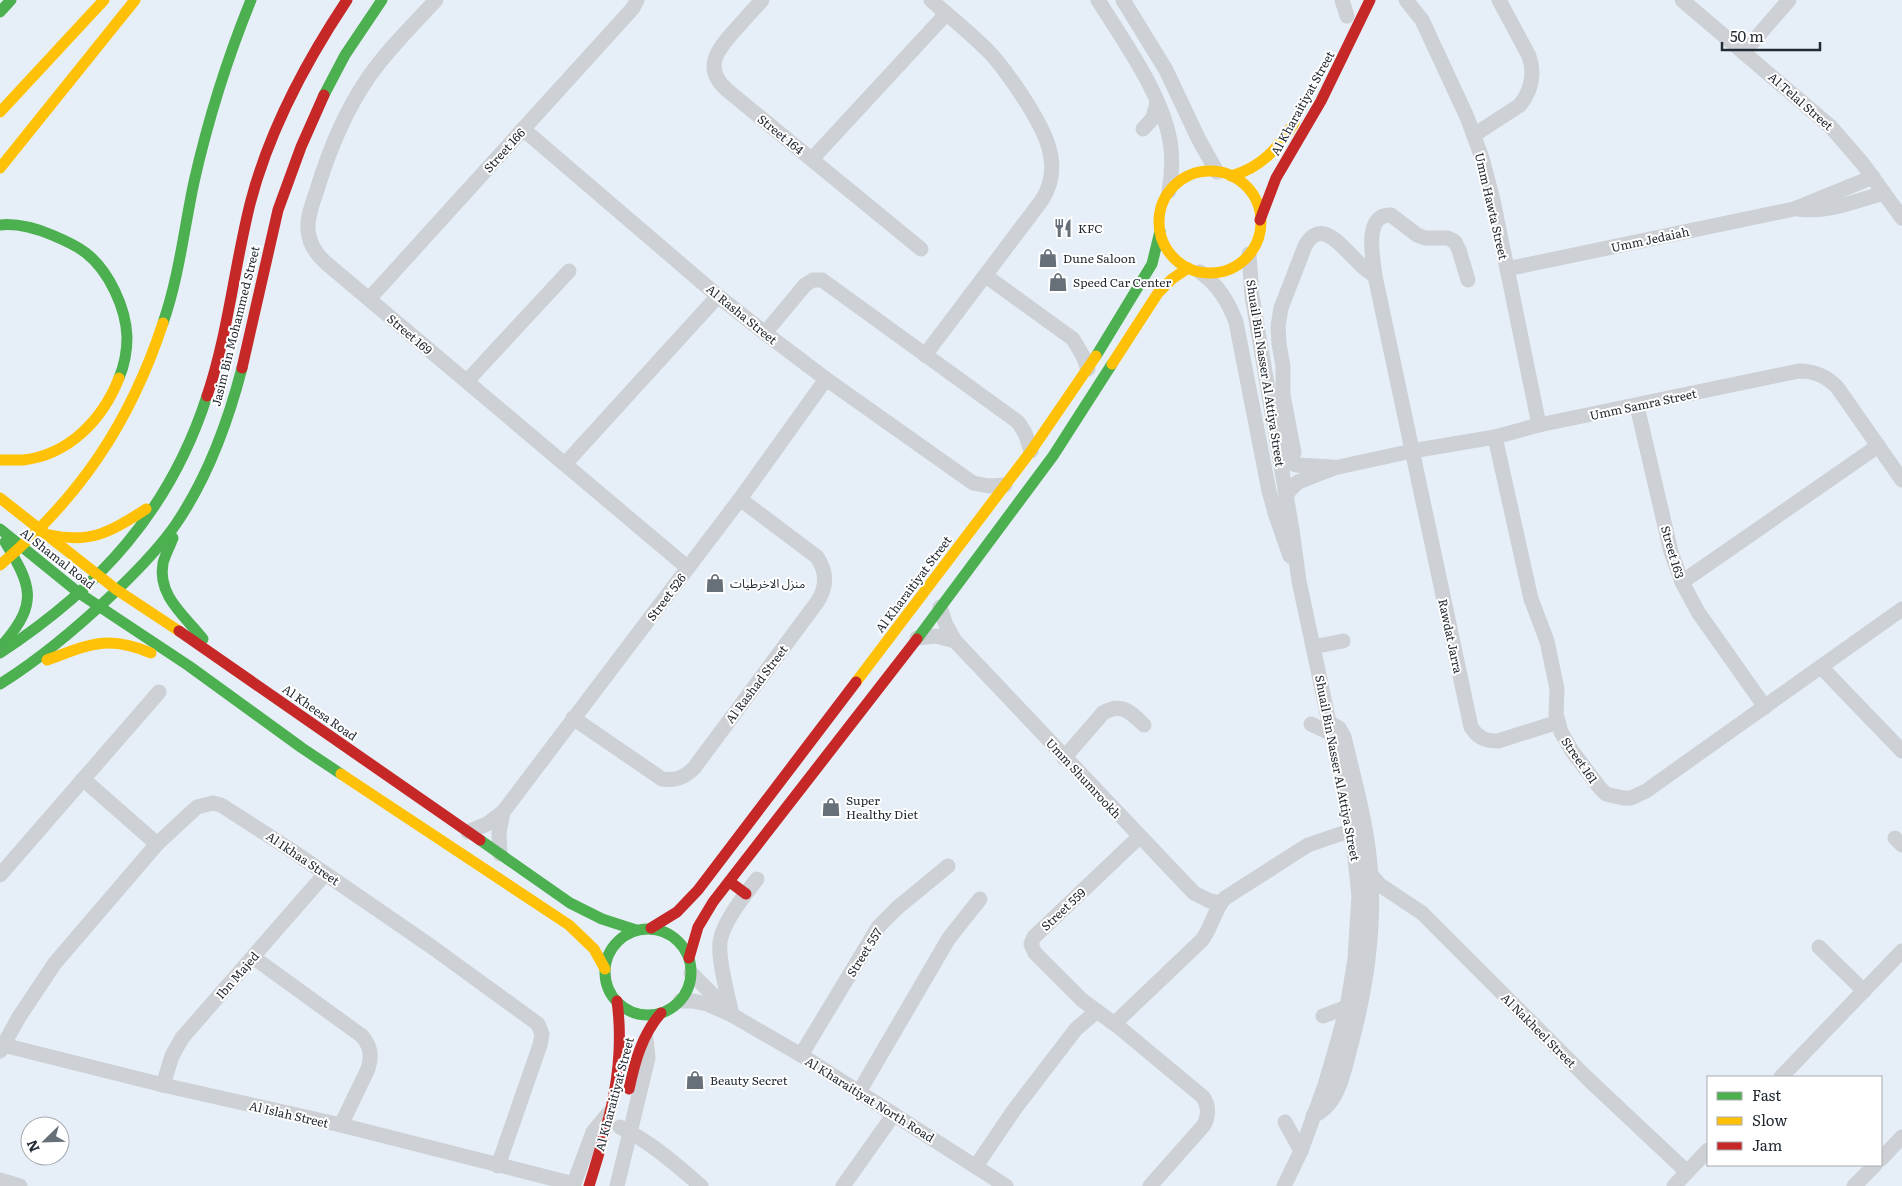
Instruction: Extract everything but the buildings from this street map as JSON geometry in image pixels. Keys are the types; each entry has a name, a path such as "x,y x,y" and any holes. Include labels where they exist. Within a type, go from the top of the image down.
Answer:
{"main road":[{"path":"0,12 11,0"},
{"path":"0,112 104,0"},
{"path":"0,168 135,0"},
{"path":"0,564 45,525 73,493 105,449 122,422 136,394 153,354 170,302 208,125 238,30 251,0"},
{"name":"Jasim Bin Mohammed Street","path":"0,653 37,629 98,576 141,526 159,499 190,442 213,381 221,350 240,247 255,187 267,151 302,73 347,0"},
{"name":"Jasim Bin Mohammed Street","path":"0,684 63,639 99,607 155,552 179,520 209,464 236,391 271,240 301,146 344,58 382,0"},
{"name":"Al Kharaitiyat Street","path":"1345,20 1368,1"},
{"name":"Al Kharaitiyat Street","path":"1260,220 1276,178 1321,101 1368,1"},
{"name":"Al Kharaitiyat Street","path":"1224,174 1248,172 1262,163 1289,132 1301,111"},
{"path":"99,607 189,666 322,762 570,925 594,948 605,969 608,986 617,1001 634,1012 647,1015 660,1013 668,1010 680,1001 688,988 695,936 702,918 917,638 1053,456 1158,293 1172,279 1194,270 1216,272 1231,268 1249,254 1258,238 1259,211 1252,194 1239,181 1224,174 1194,174 1180,180 1169,191 1162,206 1159,222 1162,238 1170,252 1194,270"},
{"path":"0,225 7,224 38,229 69,241 89,256 109,281 122,310 127,344 121,378 109,403 96,421 80,436 60,448 37,457 11,461 0,460"},
{"name":"Al Kharaitiyat Street","path":"651,928 677,912 692,898 1031,451 1088,369 1147,274 1155,253 1160,231"},
{"name":"Al Kheesa Road","path":"0,498 117,590 210,652 570,904 602,919 636,930"},
{"path":"48,534 66,539 93,538 122,526 159,499"},
{"path":"179,520 162,566 164,590 170,603 197,631 210,652"},
{"path":"0,531 23,571 28,598 24,618 19,627 0,648"},
{"name":"Al Shamal Road","path":"0,531 99,607"},
{"path":"24,668 86,645 114,641 140,647 161,658 189,666"},
{"path":"863,673 880,685"},
{"path":"812,739 815,747 822,752 829,753"},
{"path":"786,774 794,772 800,776 804,786"},
{"path":"730,882 746,894"},
{"path":"605,969 608,954 622,937 636,930 651,928 674,937 685,950 690,965"},
{"name":"Al Kharaitiyat Street","path":"589,1186 616,1087 620,1057 620,1026 617,1001"},
{"name":"Al Kharaitiyat Street","path":"644,1034 660,1013"},
{"name":"Al Kharaitiyat Street","path":"612,1158 625,1130"}],"street":[{"name":"Street 169","path":"436,0 399,40 368,78 344,119 326,162 308,222 309,238 315,252 688,568"},
{"name":"Street 166","path":"369,299 633,8 637,0"},
{"name":"Street 164","path":"762,0 718,49 714,61 715,74 722,86 921,249"},
{"path":"925,355 1045,195 1052,175 1051,155 1046,137 1038,121 1002,67 990,53 931,0"},
{"path":"1098,0 1141,71 1166,123 1170,140 1172,165 1169,191"},
{"path":"1342,0 1345,20"},
{"name":"Umm Hawta Street","path":"1404,0 1422,20 1474,135 1490,186 1539,425"},
{"path":"1474,135 1513,110 1525,98 1531,83 1532,64 1500,0"},
{"name":"Al Telal Street","path":"1682,0 1831,126 1853,151 1902,218"},
{"path":"1744,52 1790,0"},
{"path":"1126,2 1166,70 1199,140 1224,174"},
{"path":"812,159 946,14"},
{"path":"1143,129 1153,118 1158,103"},
{"name":"Al Rasha Street","path":"523,130 718,296 826,379 973,482 989,486 1005,485"},
{"name":"Umm Jedaiah","path":"1507,269 1794,209 1873,177"},
{"name":"Umm Jedaiah","path":"1794,209 1823,210 1884,193"},
{"name":"Rawdat Jarra","path":"1468,280 1460,250 1455,242 1448,238 1425,238 1417,235 1395,217 1386,215 1378,218 1374,227 1371,247 1375,276 1470,727 1482,739 1498,741 1558,722"},
{"path":"1294,453 1281,424 1283,366 1278,326 1281,308 1305,246 1313,236 1320,234 1333,238 1361,266 1375,276"},
{"name":"Shuail Bin Nasser Al Attiya Street","path":"1249,254 1252,296 1261,348 1281,424 1280,459 1299,581 1352,830 1358,874 1366,899 1347,1007 1325,1085 1301,1151 1284,1186"},
{"name":"Shuail Bin Nasser Al Attiya Street","path":"1194,270 1220,290 1236,322 1272,504 1299,581"},
{"path":"467,381 568,271"},
{"path":"986,276 1074,339 1084,356 1088,369"},
{"path":"766,333 805,285 817,279 826,282 1018,422 1025,433 1031,451"},
{"path":"565,464 718,296"},
{"path":"1074,339 1093,342 1106,340"},
{"path":"1261,348 1279,344"},
{"name":"Umm Samra Street","path":"1286,497 1298,482 1334,468 1412,451 1496,437 1539,425 1637,406 1782,374 1808,371 1824,377 1837,387 1902,480"},
{"name":"Street 526","path":"468,832 487,824 503,812 740,499 826,379"},
{"name":"Street 163","path":"1637,406 1671,552 1682,582 1698,612 1765,707"},
{"path":"1018,422 1031,425 1050,424"},
{"name":"Street 161","path":"1496,437 1531,600 1547,641 1557,689 1556,714 1558,722 1569,746 1600,788 1614,797 1631,798 1646,791 1902,609"},
{"path":"1682,582 1878,446"},
{"name":"Umm Samra Street","path":"1280,459 1296,465 1318,465 1334,468"},
{"path":"973,482 985,513"},
{"name":"Al Rashad Street","path":"573,718 662,779 676,780 689,774 694,768 818,601 824,587 824,571 817,557 740,499"},
{"name":"Umm Shumrookh","path":"940,607 946,625 955,641 1064,758 1194,893 1210,901 1221,903"},
{"path":"917,638 936,636 955,641"},
{"path":"1313,647 1343,641"},
{"path":"1821,667 1902,751"},
{"path":"0,874 160,692"},
{"path":"1064,758 1103,713 1108,710 1126,709 1144,725"},
{"path":"1311,724 1339,728 1344,737 1364,826 1371,875 1366,899 1368,971 1356,1026 1346,1064 1333,1099 1325,1110 1313,1116"},
{"path":"83,779 157,844"},
{"name":"Al Ikhaa Street","path":"2,1048 19,1017 55,964 157,844 197,807 213,803 228,809 325,874 432,947 538,1024 542,1034 540,1045 498,1166"},
{"name":"Street 526","path":"500,854 499,833 503,812"},
{"path":"1115,1023 1202,940 1221,903 1235,891 1308,846 1328,837 1352,830"},
{"name":"Street 559","path":"1139,837 1032,940 1031,947 1074,993 1115,1023 1203,1096 1208,1106 1208,1115 1204,1125 1150,1186"},
{"name":"Street 557","path":"801,1055 880,926 897,908 948,866"},
{"name":"Ibn Majed","path":"163,1086 172,1056 182,1038 325,874"},
{"name":"Al Nakheel Street","path":"1371,875 1422,913 1587,1078 1687,1172"},
{"path":"732,1015 721,961 720,941 728,923 757,879"},
{"path":"1366,899 1390,891"},
{"path":"859,1092 949,938 980,899"},
{"path":"1819,947 1864,991"},
{"path":"1782,1076 1902,950"},
{"path":"253,957 362,1036 368,1043 371,1061 341,1126"},
{"name":"Al Kharaitiyat North Road","path":"690,965 732,1015"},
{"name":"Al Kharaitiyat North Road","path":"680,1001 694,1001 707,1004 732,1015 801,1055 1006,1186"},
{"path":"1323,1016 1347,1007"},
{"path":"976,1166 1014,1110 1076,1028 1097,1011"},
{"path":"617,1186 625,1130 648,1058 644,1034"},
{"name":"Al Islah Street","path":"2,1048 341,1126 573,1185"},
{"path":"573,1185 593,1132 609,1113"},
{"path":"843,1186 894,1114"},
{"path":"1285,1122 1301,1151"},
{"path":"625,1130 657,1149 702,1186"},
{"path":"1882,1158 1902,1137"},
{"path":"1674,1186 1707,1151"},
{"path":"1854,1186 1874,1166"}],"traffic: fast":[{"path":"0,12 11,0"},
{"path":"163,323 177,271 205,136 226,67 251,0"},
{"path":"324,95 345,55 382,0"},
{"path":"0,225 26,227 61,239 86,253 102,270 120,302 126,326 126,353 119,378"},
{"path":"1096,356 1152,264 1160,231"},
{"path":"917,639 1053,456 1112,364"},
{"path":"0,684 60,641 88,617 139,568 176,524 198,487 216,449 242,368"},
{"path":"0,653 69,602 127,543 151,511 173,476 192,437 207,396"},
{"path":"0,529 79,593 189,666 341,774"},
{"path":"173,538 163,563 162,575 164,586 174,605 203,639"},
{"path":"4,643 23,616 27,604 27,593 21,570 5,542"},
{"path":"480,840 570,903 602,919 636,930"},
{"path":"648,929 664,932 672,936 684,948 688,956 691,972 688,988 684,996 672,1008 664,1012 648,1015 632,1012 624,1008 612,996 608,988 605,972 608,956 612,948 624,936 632,932 648,929"}],"traffic: slow":[{"path":"0,112 104,0"},
{"path":"0,168 135,0"},
{"path":"1231,176 1251,168 1268,156 1282,141 1294,123"},
{"path":"1210,171 1229,175 1246,186 1257,203 1261,222 1257,241 1246,258 1229,269 1210,273 1191,269 1174,258 1163,241 1159,222 1163,203 1174,186 1191,175 1210,171"},
{"path":"1112,364 1158,293 1172,279 1188,268"},
{"path":"0,565 55,513 99,456 118,426 135,393 163,323"},
{"path":"856,682 1031,451 1096,356"},
{"path":"0,460 23,460 40,457 69,443 94,421 104,407 119,378"},
{"path":"0,498 117,590 179,631"},
{"path":"50,535 78,538 90,537 123,524 146,509"},
{"path":"47,660 87,646 110,643 136,647 151,653"},
{"path":"341,774 569,925 594,949 605,969"}],"traffic: jam":[{"path":"207,396 226,325 244,228 267,150 303,73 347,0"},
{"path":"1260,220 1276,178 1321,101 1370,0"},
{"path":"242,368 278,210 301,147 324,95"},
{"path":"179,631 480,840"},
{"path":"689,958 698,927 713,902 917,639"},
{"path":"651,928 677,912 698,890 856,682"},
{"path":"730,882 746,894"},
{"path":"589,1186 614,1095 619,1049 617,1001"},
{"path":"629,1089 644,1039 661,1013"}],"place":[{"name":"KFC","path":"1063,228"},
{"name":"Dune Saloon","path":"1048,258"},
{"name":"Speed Car Center","path":"1058,282"},
{"name":"منزل الاخرطيات","path":"715,583"},
{"name":"Super Healthy Diet","path":"831,807"},
{"name":"Beauty Secret","path":"695,1080"}]}
